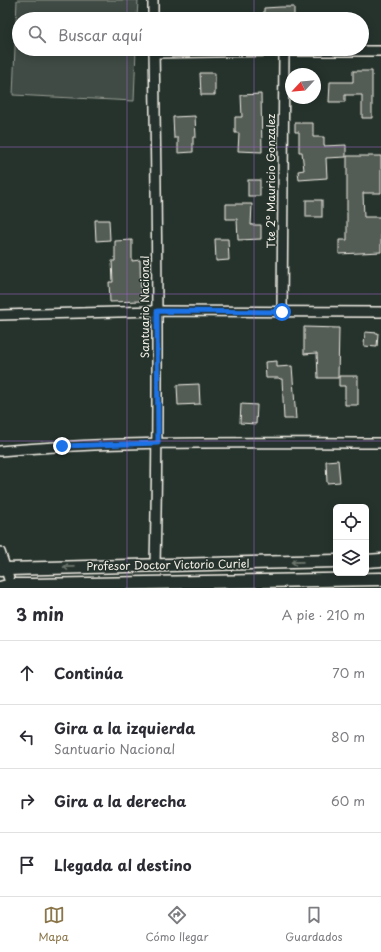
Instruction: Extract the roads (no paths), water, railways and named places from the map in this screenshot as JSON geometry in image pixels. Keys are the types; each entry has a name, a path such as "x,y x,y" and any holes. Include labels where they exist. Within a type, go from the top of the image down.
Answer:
{"main road":[{"path":"369,561 381,560"},
{"name":"Profesor Doctor Victorio Curiel","path":"3,569 333,561"},
{"name":"Profesor Doctor Victorio Curiel","path":"8,587 381,579"}],"street":[{"path":"153,0 153,12"},
{"path":"369,51 381,51"},
{"name":"Santuario Nacional","path":"154,56 158,443 156,566"},
{"name":"Tte 2° Mauricio Gonzalez","path":"282,312 284,56"},
{"path":"0,315 157,311 381,312"},
{"path":"0,451 62,446 158,443 381,443"},
{"path":"0,552 8,587"}]}
